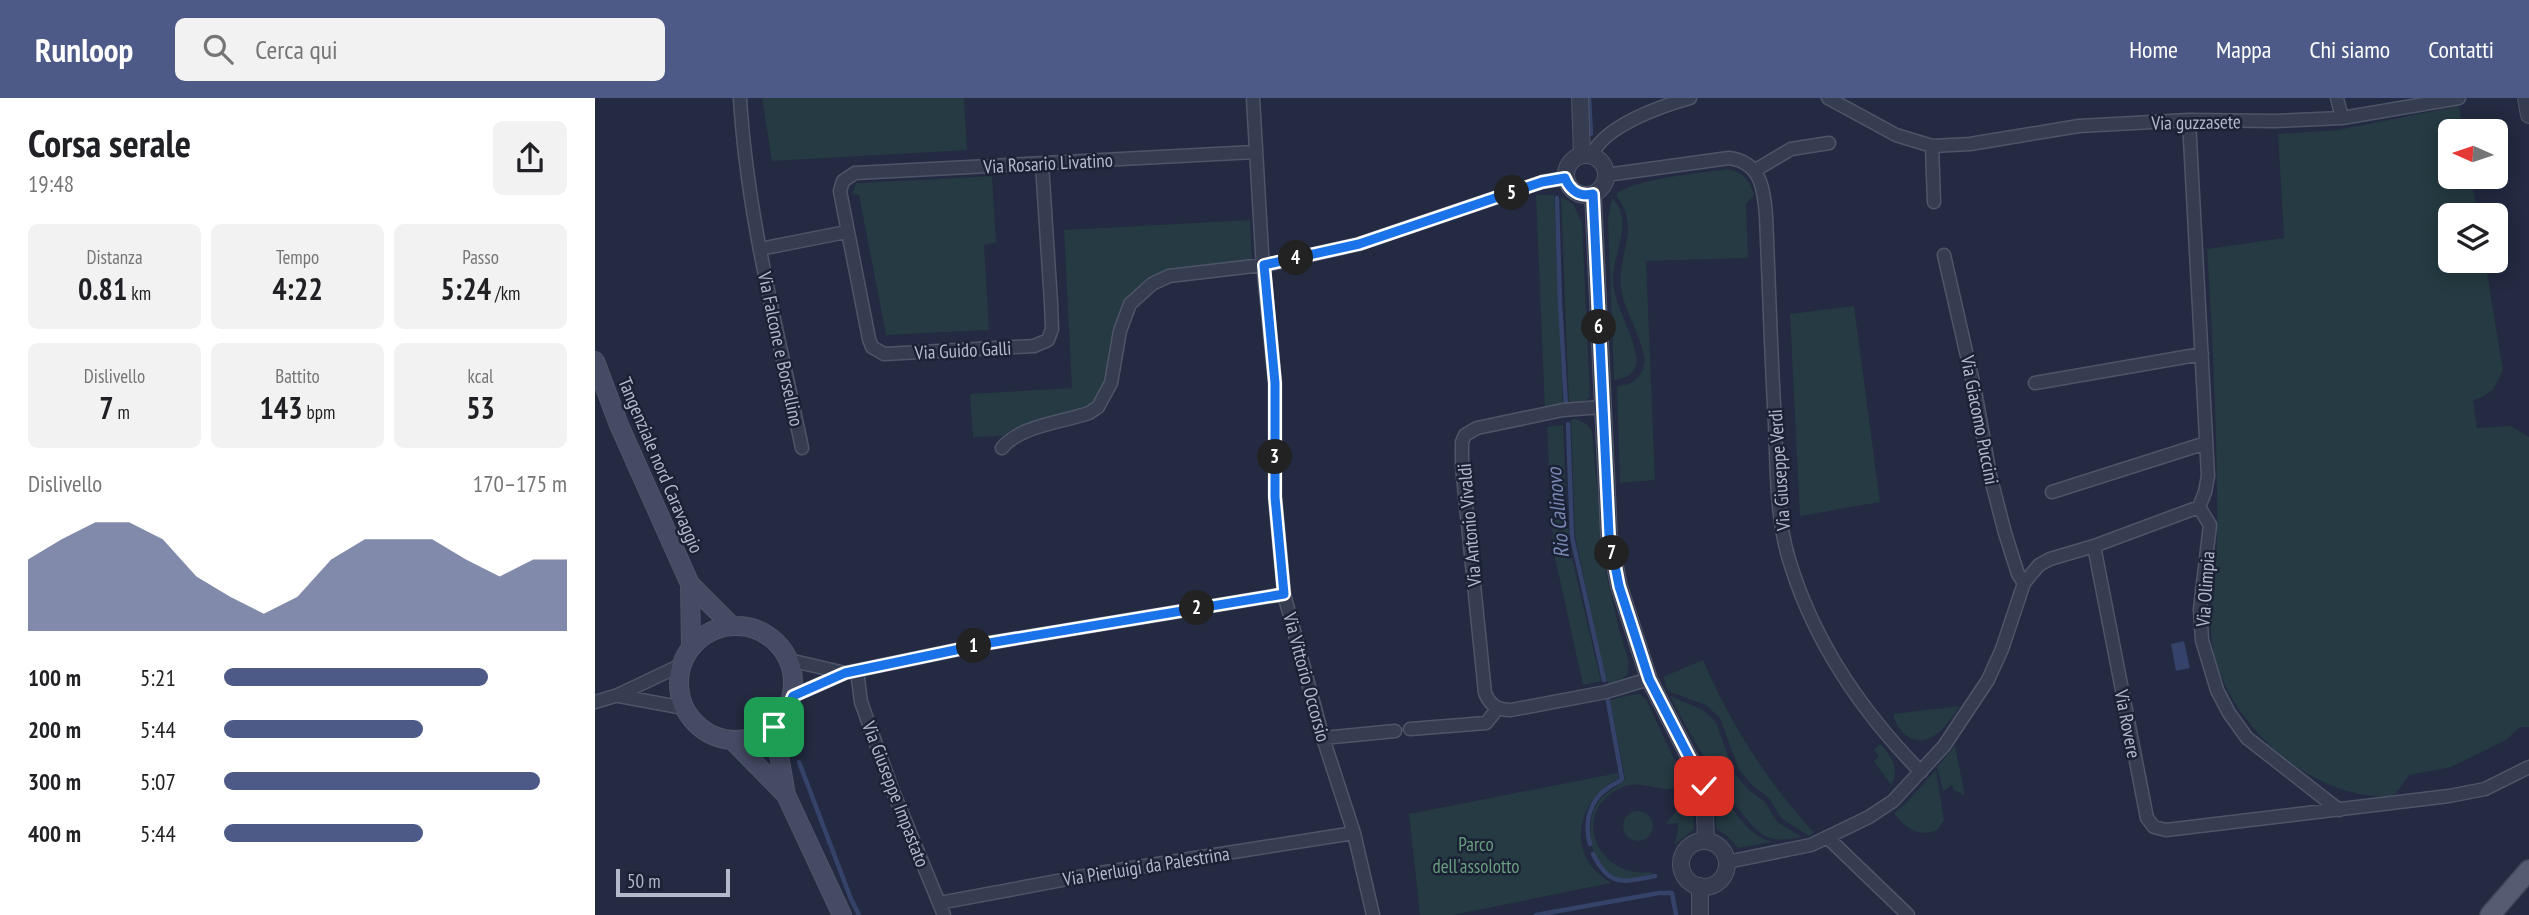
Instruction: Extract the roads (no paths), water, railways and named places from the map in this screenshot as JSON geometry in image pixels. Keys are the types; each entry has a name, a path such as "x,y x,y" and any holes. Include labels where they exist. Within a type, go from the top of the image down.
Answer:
{"main road":[{"name":"Tangenziale nord Caravaggio","path":"595,361 619,425 690,584 731,625"},
{"name":"Tangenziale nord Caravaggio","path":"690,584 691,648"},
{"path":"731,625 743,625 762,631 778,643 789,660 794,677 793,696 786,713 774,727 758,737 733,741 706,732 692,720 684,708 678,685 681,665 691,648 705,634 731,625"},
{"path":"774,727 786,795 842,915"},
{"path":"733,741 786,795"},
{"path":"2490,915 2529,870"}],"street":[{"name":"Via Falcone e Borsellino","path":"740,98 743,156 802,448"},
{"name":"Via Vittorio Occorsio","path":"1253,98 1255,152 1275,383 1275,497 1284,594 1323,738 1354,833 1373,915"},
{"path":"1580,98 1587,155"},
{"path":"1587,155 1604,165 1606,175 1602,186 1593,194 1587,195 1571,189 1565,178 1571,160 1587,155 1596,145 1627,123 1661,106 1690,98"},
{"name":"Via guzzasete","path":"1828,98 1896,135 1932,146 1970,144 2079,126 2189,120 2274,121 2342,118 2459,98"},
{"path":"2337,98 2342,118"},
{"path":"2526,98 2529,115"},
{"path":"1727,862 1799,848 1828,838 1870,817 1893,801 1944,746 1988,680 2002,649 2024,583 2039,565 2199,508 2206,492 2208,476 2189,120"},
{"path":"1606,175 1721,158 1736,159 1755,171 1791,149 1829,143"},
{"path":"1932,146 1934,202"},
{"name":"Via Rosario Livatino","path":"843,180 855,173 1255,152"},
{"name":"Via Guido Galli","path":"843,180 840,191 846,232 870,343 879,353 1034,346 1048,340 1052,329 1042,164"},
{"name":"Via Giuseppe Verdi","path":"1755,171 1764,191 1777,483 1788,556 1820,637 1850,688 1921,772"},
{"path":"1002,448 1008,439 1021,433 1089,413 1098,407 1111,383 1120,331 1130,304 1152,284 1169,276 1264,265 1359,244 1542,182 1565,178"},
{"path":"1593,194 1609,535 1619,586 1649,679 1704,786 1706,841"},
{"name":"Via Falcone e Borsellino","path":"760,249 846,232"},
{"name":"Via Giacomo Puccini","path":"1944,255 1975,391 1990,475 2008,543 2018,574 2024,583"},
{"path":"2035,383 2202,354"},
{"name":"Via Antonio Vivaldi","path":"1497,709 1488,700 1483,682 1462,442 1469,431 1477,428 1563,410 1602,407"},
{"path":"2052,492 2206,443"},
{"name":"Via Olimpia","path":"2199,508 2210,525 2200,609 2202,640 2217,690 2247,738 2339,810"},
{"name":"Via Rovere","path":"2094,546 2149,823 2166,831 2339,810"},
{"path":"793,696 851,672 989,643 1284,594"},
{"path":"789,660 851,672"},
{"path":"595,702 618,695 681,665"},
{"name":"Via Giuseppe Impastato","path":"851,672 892,789 941,909"},
{"path":"1410,729 1486,723 1497,709 1511,710 1606,692 1649,679"},
{"path":"618,695 684,708"},
{"path":"1323,738 1395,731"},
{"path":"2339,810 2484,789 2529,767"},
{"name":"Via Pierluigi da Palestrina","path":"941,909 1100,873 1354,833"},
{"path":"1828,838 1908,915"},
{"path":"1706,841 1723,850 1727,862 1720,881 1714,885 1700,886 1687,879 1681,865 1685,850 1698,842 1706,841"},
{"path":"1700,886 1700,915"}],"water":[{"path":"2184,641 2190,668 2176,671 2171,644"}],"waterway":[{"name":"Rio Calinovo","path":"1589,98 1591,134"},
{"name":"Rio Calinovo","path":"1557,198 1566,406"},
{"name":"Rio Calinovo","path":"1568,424 1572,537 1604,680"},
{"name":"Rio Calinovo","path":"1590,844 1588,821 1592,806 1602,793 1622,779 1608,701"},
{"path":"799,762 859,915"},
{"name":"Rio Calinovo","path":"1593,854 1605,873 1618,880 1655,876"},
{"path":"1536,915 1659,893 1672,893 1676,915"}],"park label":[{"name":"Parco dell'assolotto","path":"1476,855"}]}
